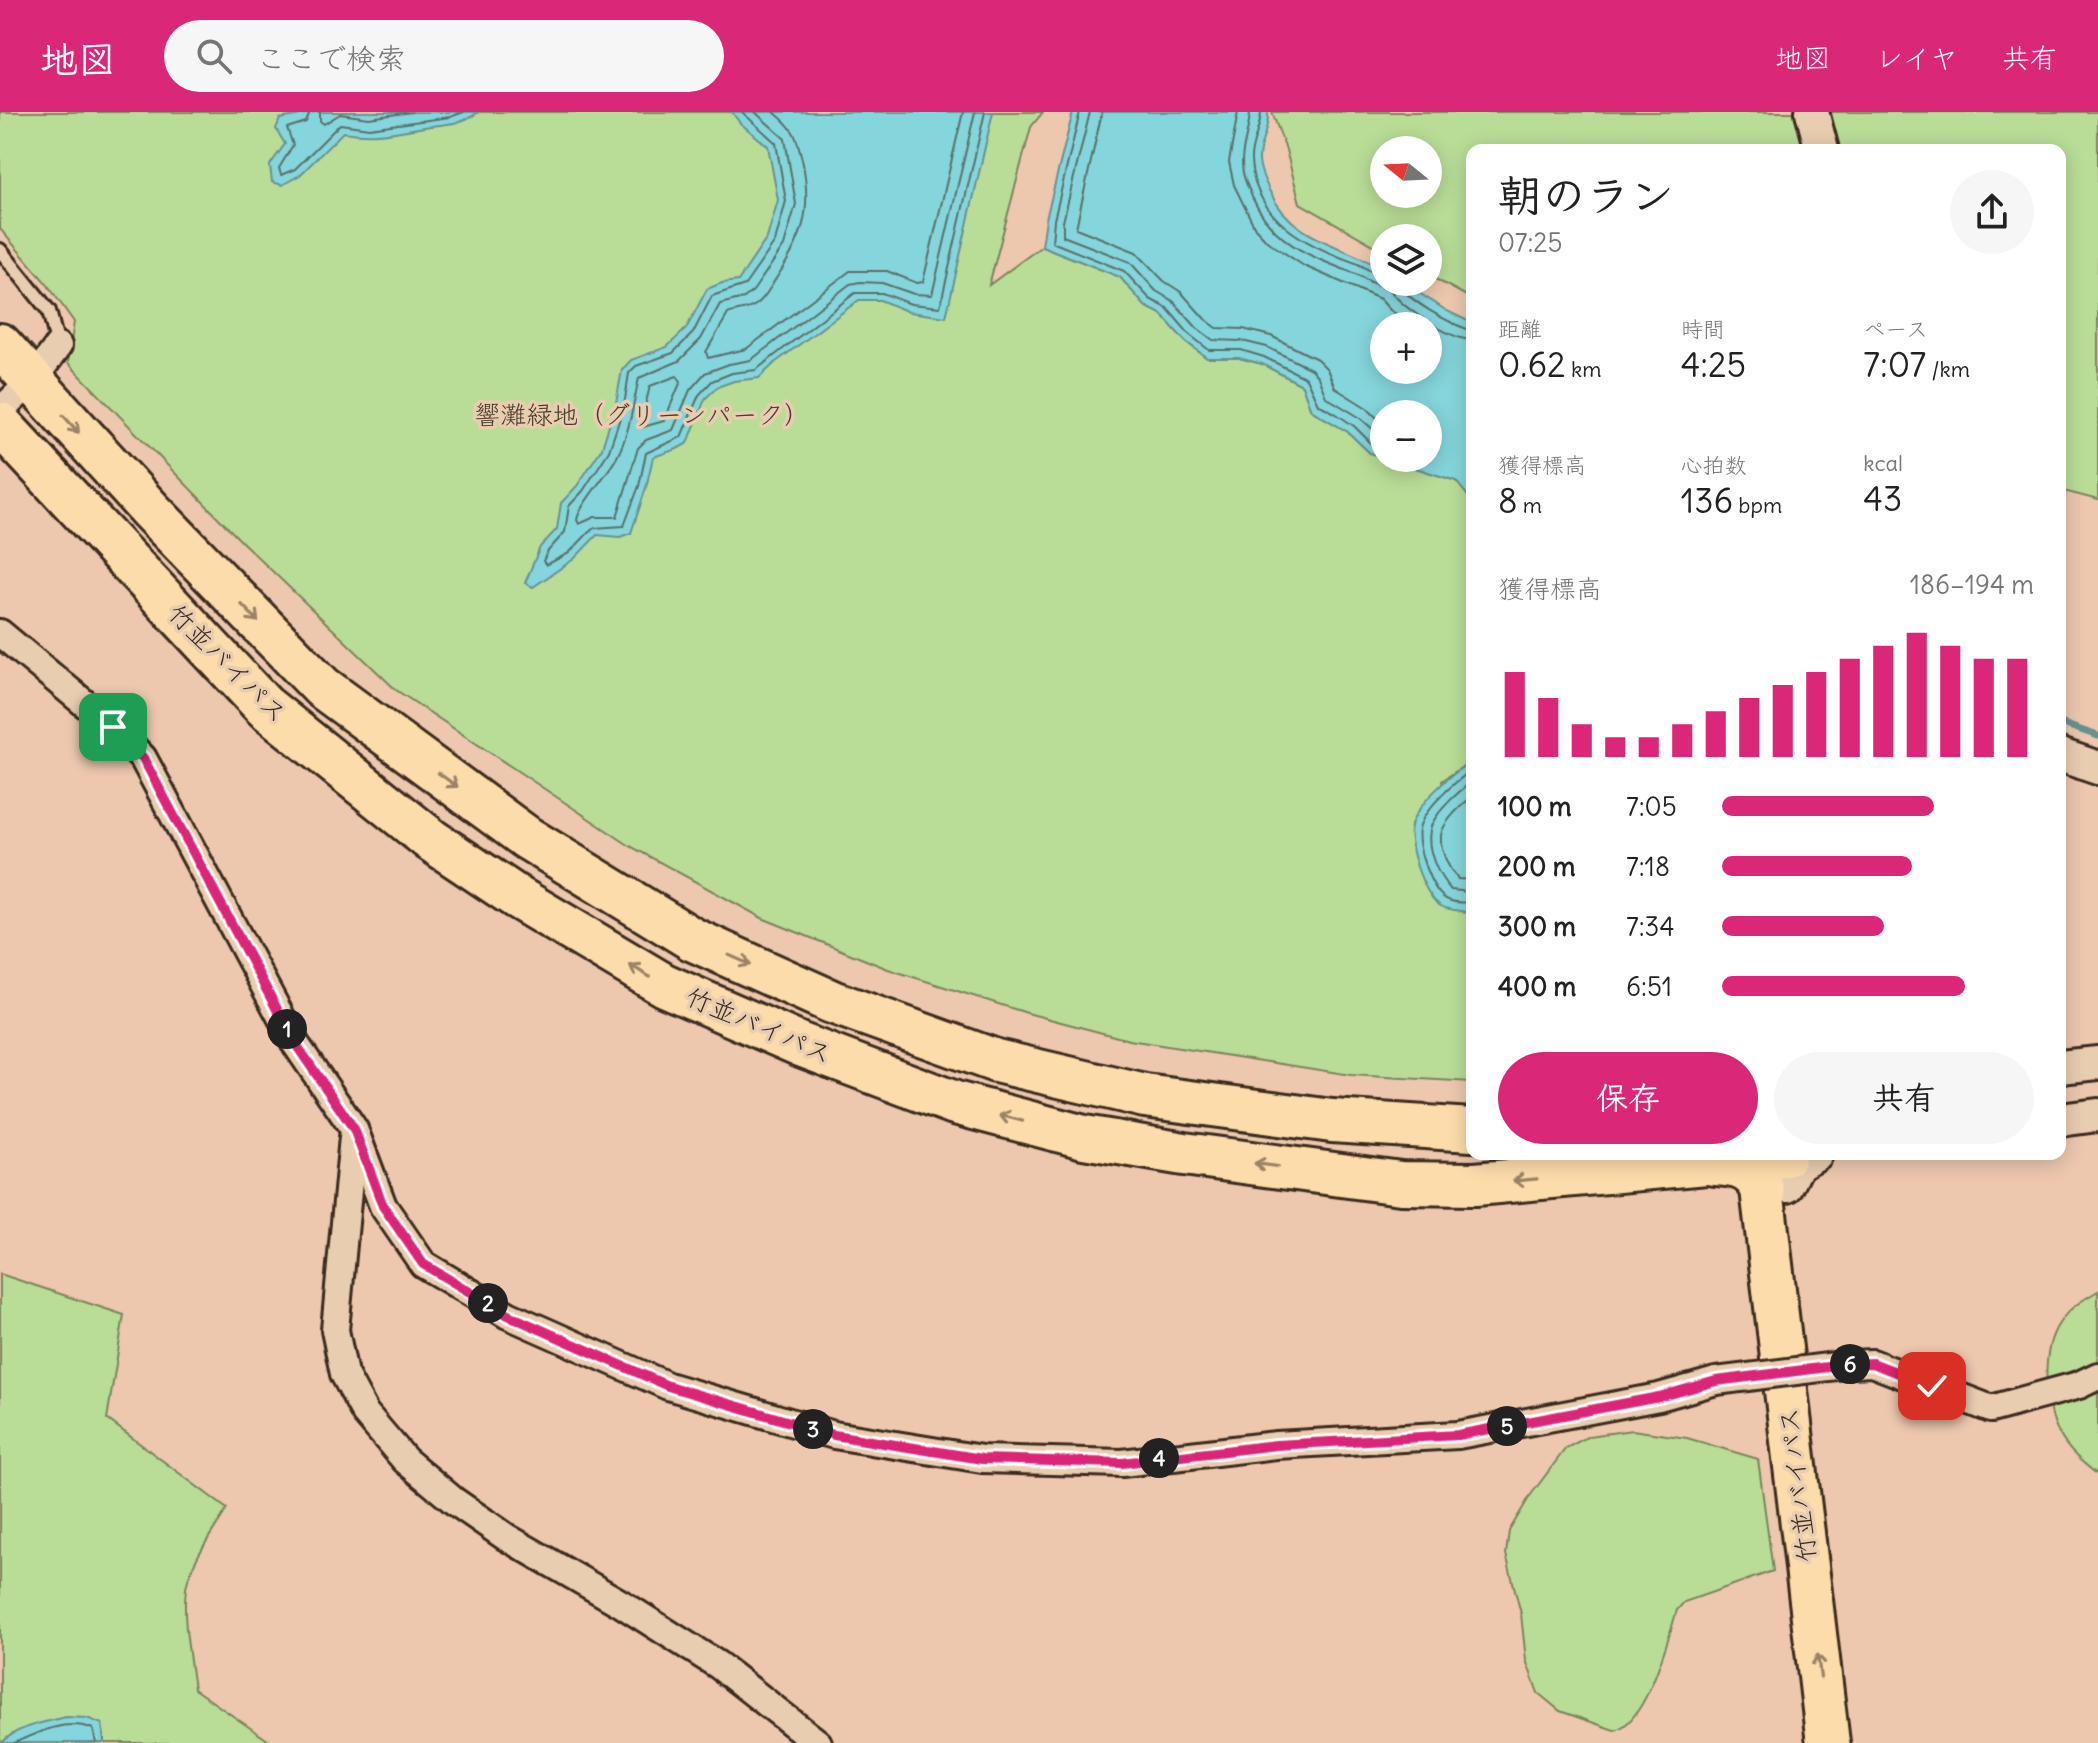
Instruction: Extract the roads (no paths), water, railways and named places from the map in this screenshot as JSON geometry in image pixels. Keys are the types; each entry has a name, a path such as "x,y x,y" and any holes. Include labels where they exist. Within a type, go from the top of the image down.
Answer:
{"highway":[{"name":"竹並バイパス","path":"0,345 150,510 322,687 527,838 692,939 832,1002 996,1061 1145,1096 1332,1121 1466,1130"},
{"name":"竹並バイパス","path":"0,424 264,706 431,840 518,898 664,985 801,1045 955,1103 1084,1137 1385,1181 1475,1184 1714,1164 1734,1164 1757,1178 1782,1163"},
{"name":"竹並バイパス","path":"1782,1163 1828,1743"},
{"name":"竹並バイパス","path":"1782,1163 1858,1743"}],"street":[{"path":"1812,112 1820,144"},
{"path":"0,411 32,381 58,346"},
{"path":"0,633 113,727 143,758 295,1043 354,1129 383,1206 423,1264 508,1315 668,1386 834,1435 982,1459 1122,1463 1276,1445 1458,1435 1659,1397 1716,1381 1852,1364 1872,1363 1991,1409 2079,1385 2098,1376"},
{"path":"2066,757 2098,768"},
{"path":"2066,1066 2098,1063"},
{"path":"2066,1119 2098,1115"},
{"path":"354,1129 335,1330 344,1374 365,1413 405,1460 454,1501 506,1537 622,1604 718,1665 818,1743"}],"lane":[{"path":"0,250 49,311 58,346"}],"water":[{"path":"316,112 479,112 456,122 388,133 343,132 300,175 282,185 272,182 270,165 285,144 276,129 280,119"},
{"path":"732,112 993,112 946,317 909,312 880,300 859,300 759,378 717,387 705,399 688,443 653,457 631,533 620,537 597,535 574,559 533,587 525,583 540,547 557,529 561,503 577,486 602,448 622,370 631,360 667,347 686,329 707,289 738,281 767,238 778,200 768,146 740,123"},
{"path":"1073,112 1268,112 1259,155 1260,165 1269,190 1291,221 1320,239 1370,262 1370,296 1424,296 1466,320 1466,494 1456,481 1428,472 1442,472 1442,400 1370,400 1370,453 1348,432 1311,410 1302,385 1262,364 1239,358 1207,358 1185,341 1161,314 1145,306 1120,277 1042,246"},
{"path":"1466,765 1465,912 1449,909 1434,901 1417,867 1411,841 1410,830 1417,813 1430,795"},
{"path":"66,1717 87,1718 102,1724 104,1743 2,1743 15,1732"}],"waterway":[{"path":"2066,725 2098,736"}],"park label":[{"name":"響灘緑地（グリーンパーク）","path":"642,414"}]}
